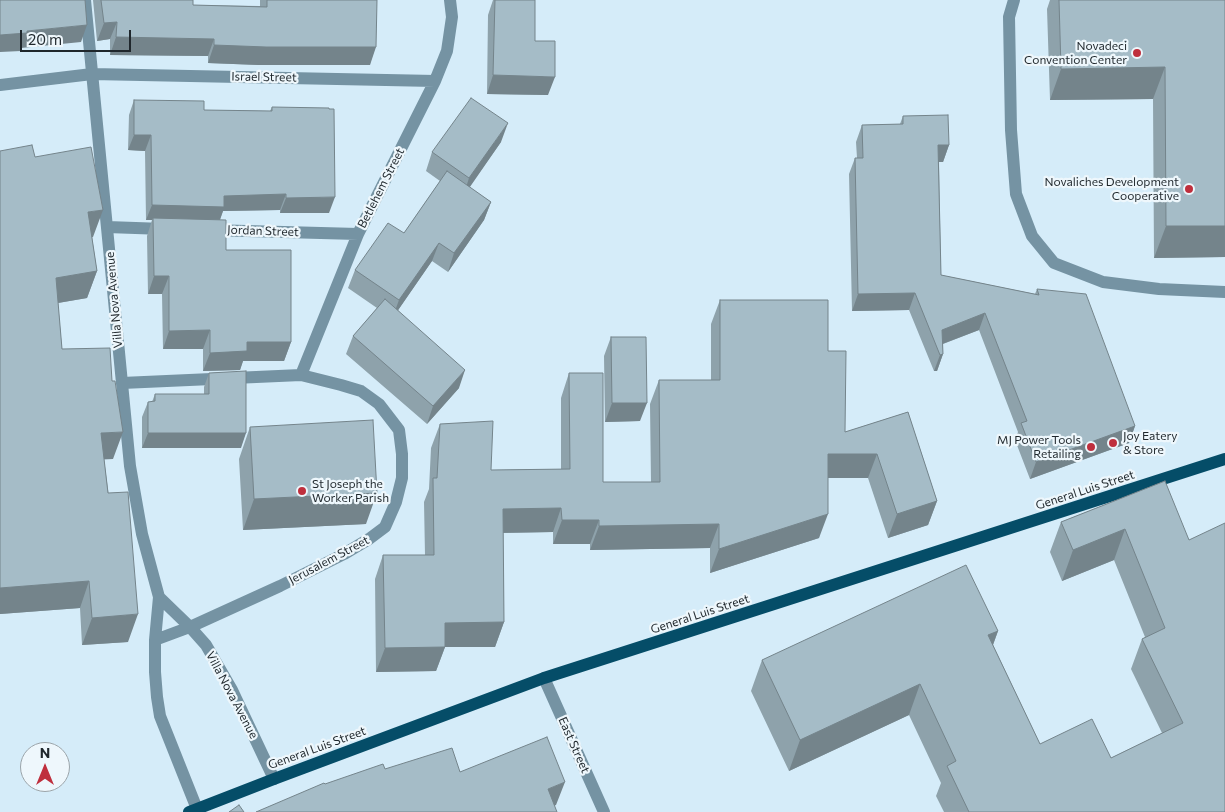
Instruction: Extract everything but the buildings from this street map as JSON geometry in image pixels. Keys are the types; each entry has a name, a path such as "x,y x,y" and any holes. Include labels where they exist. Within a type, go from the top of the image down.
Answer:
{"main road":[{"name":"General Luis Street","path":"193,810 544,678 1225,459"}],"street":[{"name":"Villa Nova Avenue","path":"85,0 130,466 142,534 159,597 155,640 155,672 160,716 193,810"},
{"name":"Betlehem Street","path":"301,375 358,234 435,81 447,50 452,17 450,0"},
{"path":"1014,0 1009,17 1010,130 1016,194 1032,236 1054,263 1103,282 1159,289 1225,292"},
{"name":"Israel Street","path":"0,85 92,74 435,81"},
{"path":"107,227 175,229"},
{"name":"Jordan Street","path":"194,229 358,234"},
{"name":"Jerusalem Street","path":"122,383 301,375 361,391 379,404 399,430 402,478 396,502 385,527 344,554 280,586 190,627 155,640"},
{"name":"Villa Nova Avenue","path":"159,597 206,645 228,683 274,778"},
{"name":"East Street","path":"544,678 604,812"}],"place":[{"name":"Novadeci Convention Center","path":"1137,53"},
{"name":"Novaliches Development Cooperative","path":"1189,189"},
{"name":"Joy Eatery & Store","path":"1113,443"},
{"name":"MJ Power Tools Retailing","path":"1091,447"},
{"name":"St Joseph the Worker Parish","path":"302,491"}]}
